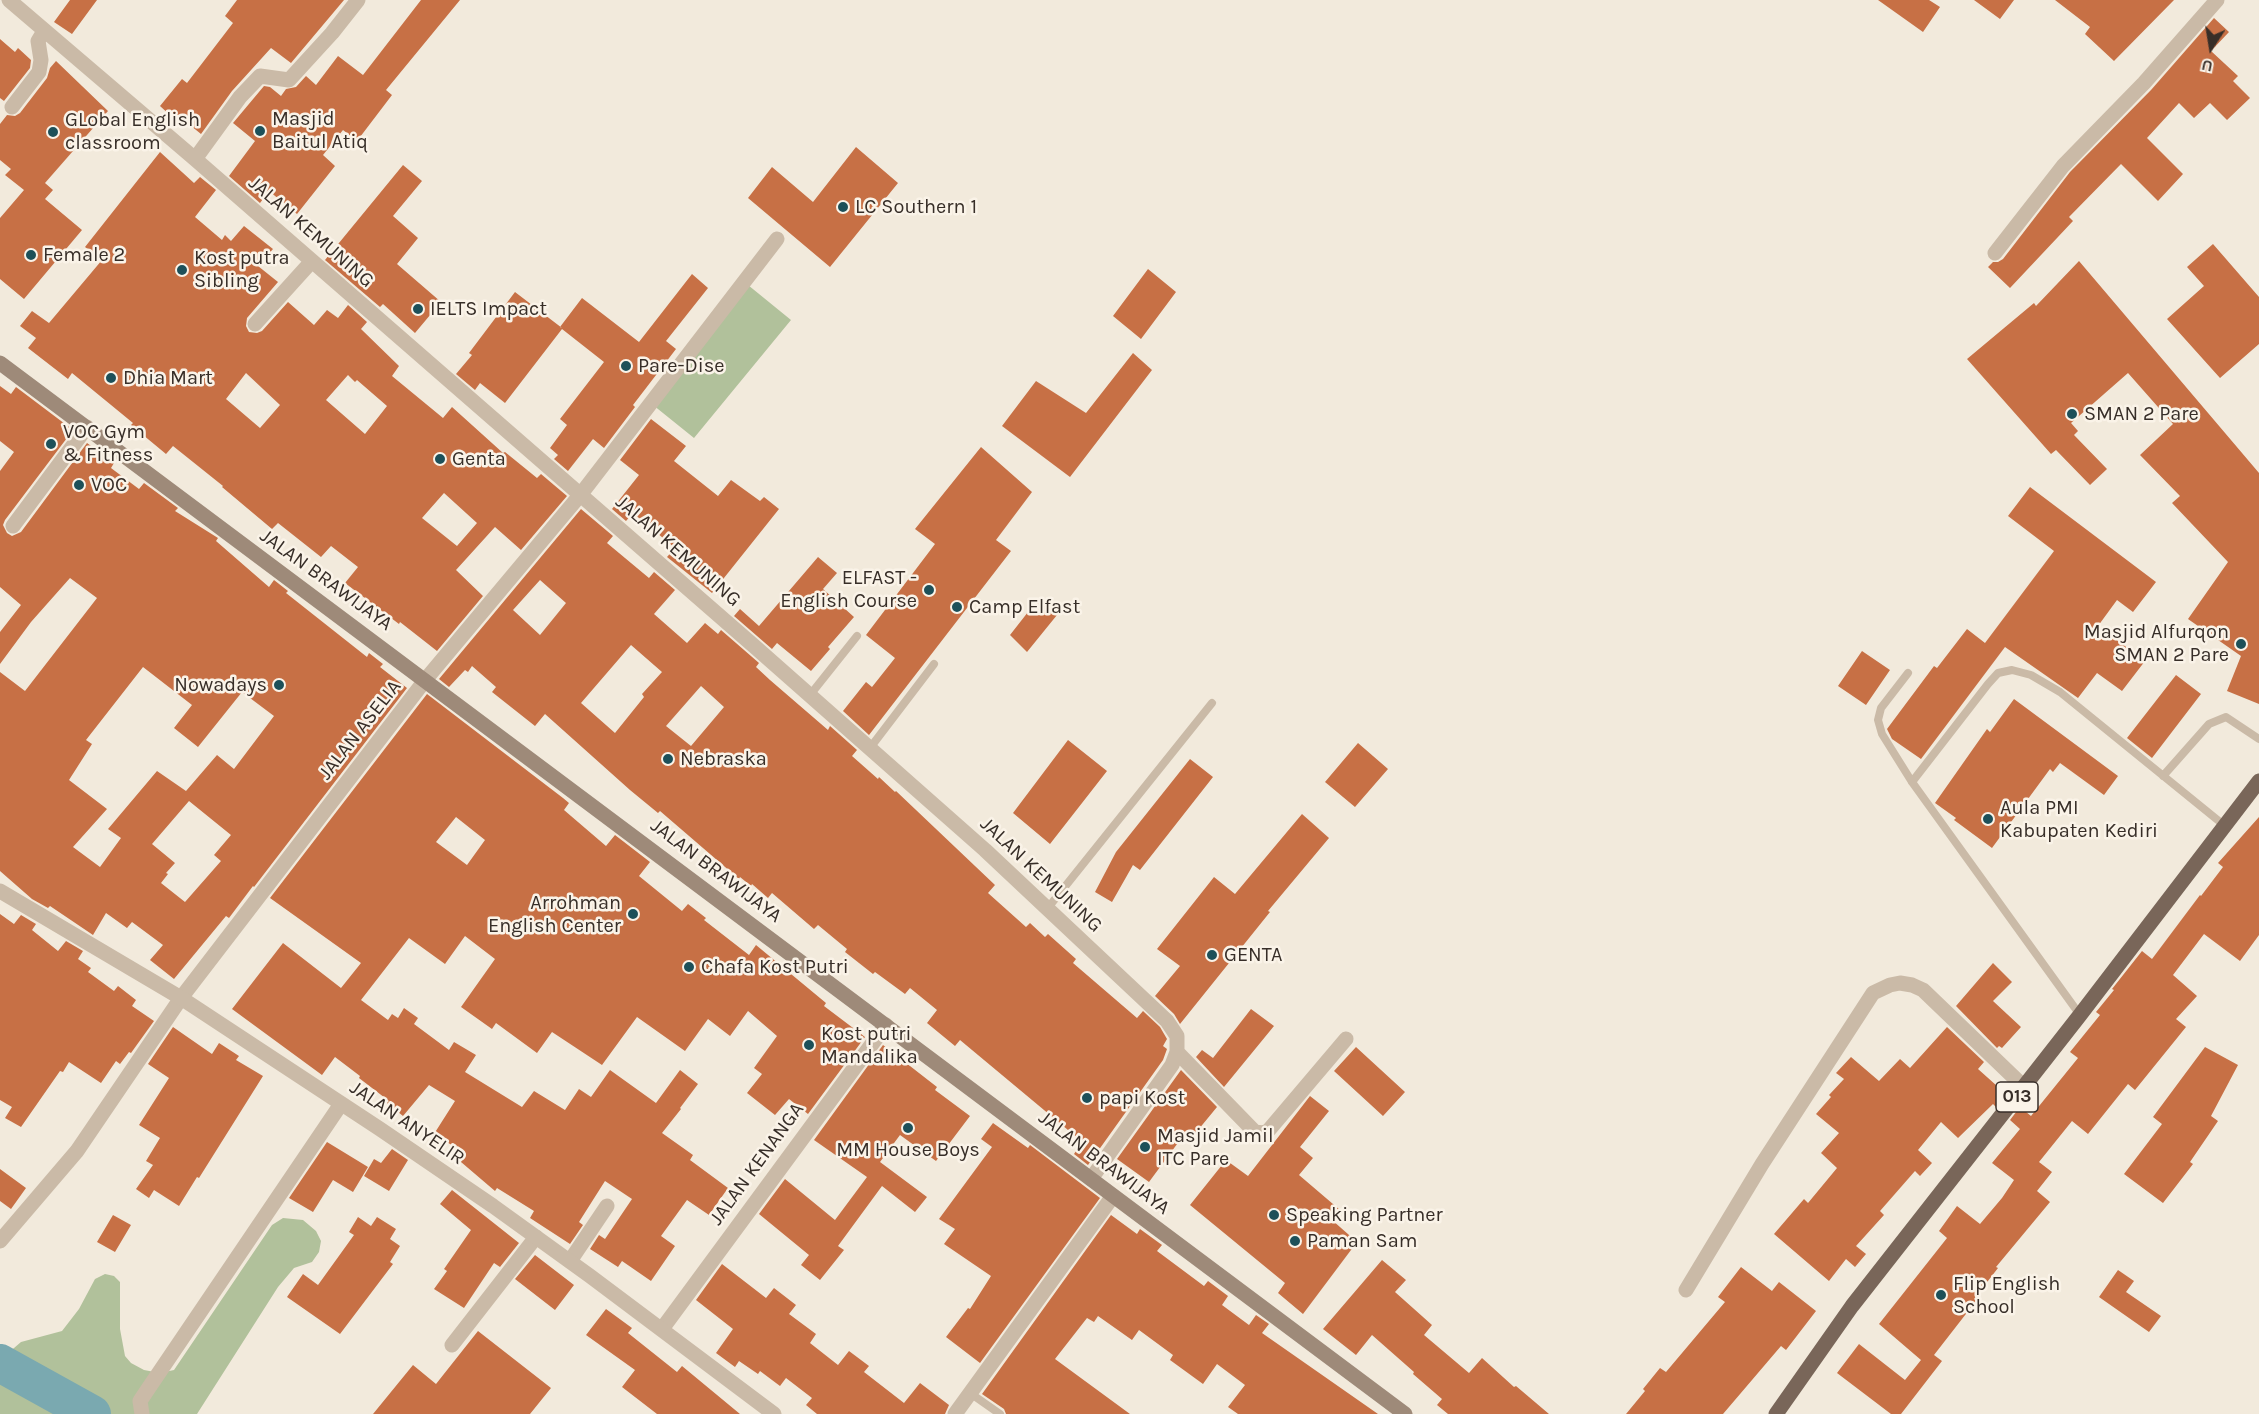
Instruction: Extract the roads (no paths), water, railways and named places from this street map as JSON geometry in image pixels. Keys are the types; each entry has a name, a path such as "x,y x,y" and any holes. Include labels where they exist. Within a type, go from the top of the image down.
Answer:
{"main road":[{"name":"JALAN BRAWIJAYA","path":"0,363 1405,1414"},
{"name":"013","path":"1776,1414 1852,1306 2080,1015 2259,781"}],"street":[{"name":"JALAN KEMUNING","path":"9,0 581,494 985,850 1167,1021 1177,1036 1177,1052"},
{"path":"195,159 240,97 260,76 289,80 326,40 358,0"},
{"path":"1995,253 2063,166 2144,83 2217,0"},
{"path":"12,107 39,72 41,60 38,41 44,30"},
{"name":"JALAN ASELIA","path":"0,1241 77,1151 181,998 426,680 581,494 777,239"},
{"path":"255,324 312,261"},
{"path":"13,526 87,427"},
{"name":"JALAN ANYELIR","path":"0,891 181,998 341,1104 536,1237 774,1414"},
{"path":"1686,1290 1762,1164 1873,993 1900,983 1923,990 2024,1087"},
{"name":"JALAN KENANGA","path":"662,1329 886,1024"},
{"path":"1091,1179 1172,1065 1177,1052 1251,1128 1263,1133 1268,1131 1346,1039"},
{"path":"142,1414 140,1401 341,1104"},
{"path":"955,1414 1113,1196"},
{"path":"570,1262 607,1206"},
{"path":"452,1345 536,1237"}],"lane":[{"path":"810,695 857,636"},
{"path":"870,748 934,664"},
{"path":"1912,782 1998,673 2012,670 2031,675 2060,692 2225,826"},
{"path":"1908,673 1881,708 1878,720 1882,734 1912,782 2080,1015"},
{"path":"1047,909 1212,703"},
{"path":"2163,776 2209,724 2226,717 2259,739"},
{"path":"970,1393 1000,1414"}],"waterway":[{"path":"0,1363 92,1414"}],"place":[{"name":"Masjid Baitul Atiq","path":"260,131"},
{"name":"GLobal English classroom","path":"53,132"},
{"name":"LC Southern 1","path":"843,207"},
{"name":"Female 2","path":"31,255"},
{"name":"Kost putra Sibling","path":"182,270"},
{"name":"IELTS Impact","path":"418,309"},
{"name":"Pare-Dise","path":"626,366"},
{"name":"Dhia Mart","path":"111,378"},
{"name":"SMAN 2 Pare","path":"2072,414"},
{"name":"VOC Gym & Fitness","path":"51,444"},
{"name":"Genta","path":"440,459"},
{"name":"VOC","path":"79,485"},
{"name":"ELFAST - English Course","path":"929,590"},
{"name":"Camp Elfast","path":"957,607"},
{"name":"Masjid Alfurqon SMAN 2 Pare","path":"2241,644"},
{"name":"Nowadays","path":"279,685"},
{"name":"Nebraska","path":"668,759"},
{"name":"Aula PMI Kabupaten Kediri","path":"1988,819"},
{"name":"Arrohman English Center","path":"633,914"},
{"name":"GENTA","path":"1212,955"},
{"name":"Chafa Kost Putri","path":"689,967"},
{"name":"Kost putri Mandalika","path":"809,1045"},
{"name":"papi Kost","path":"1087,1098"},
{"name":"MM House Boys","path":"908,1128"},
{"name":"Masjid Jamil ITC Pare","path":"1145,1147"},
{"name":"Speaking Partner","path":"1274,1215"},
{"name":"Paman Sam","path":"1295,1241"},
{"name":"Flip English School","path":"1941,1295"}]}
